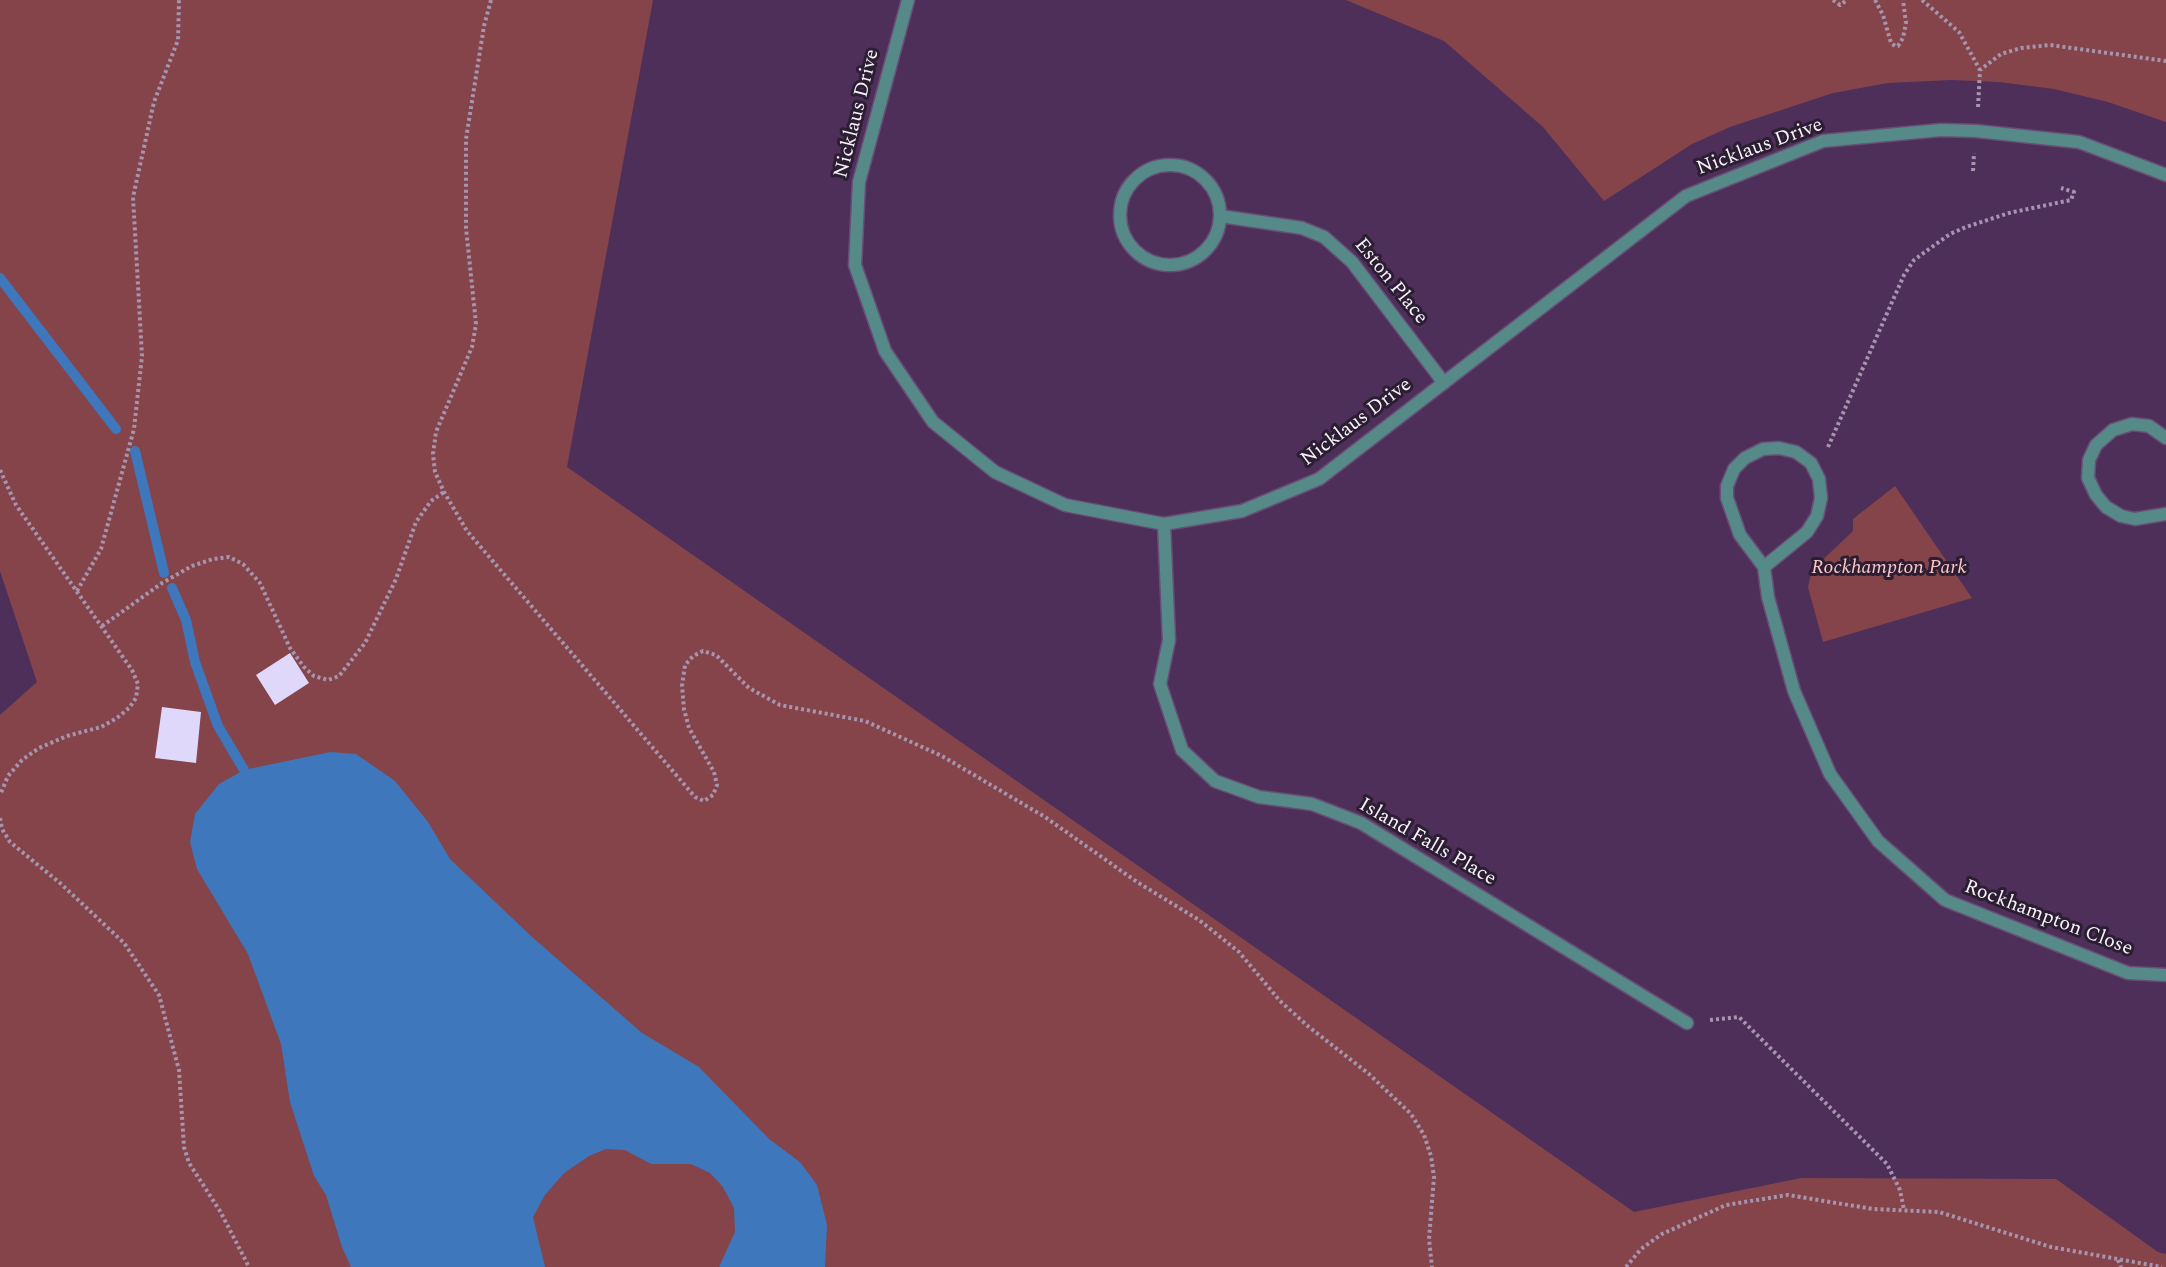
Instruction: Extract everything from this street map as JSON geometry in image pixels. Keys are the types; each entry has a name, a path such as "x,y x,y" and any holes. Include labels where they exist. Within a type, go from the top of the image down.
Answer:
{"street":[{"name":"Nicklaus Drive","path":"908,0 859,182 855,265 885,351 933,422 995,472 1065,506 1164,524 1242,511 1319,479 1686,196 1823,141 1941,130 1976,131 2079,142 2166,175"},
{"path":"1165,164 1186,167 1204,178 1216,195 1220,216 1215,237 1203,253 1184,263 1163,265 1143,258 1128,244 1120,224 1121,203 1130,184 1145,170 1165,164"},
{"name":"Eston Place","path":"1220,216 1302,228 1324,237 1352,262 1444,383"},
{"path":"2166,438 2149,426 2132,424 2113,430 2089,460 2088,478 2096,495 2106,507 2121,516 2135,519 2166,513"},
{"path":"1763,448 1779,448 1796,452 1811,463 1818,479 1821,498 1817,516 1807,532 1764,567 1740,536 1727,498 1727,486 1734,469 1745,458 1763,448"},
{"name":"Island Falls Place","path":"1164,524 1169,640 1160,684 1182,750 1215,781 1259,796 1312,804 1361,823 1687,1023"},
{"name":"Rockhampton Close","path":"1764,567 1768,597 1794,691 1830,774 1878,841 1945,900 2128,973 2166,975"}],"path":[{"path":"77,591 101,549 134,429 142,356 133,197 154,102 178,40 178,0"},
{"path":"491,0 484,26 466,139 466,228 476,324 472,347 436,432 433,454 435,472 467,531 695,797 704,801 713,795 717,785 714,772 689,728 684,709 682,686 685,665 693,656 703,651 716,655 749,688 780,705 865,721 942,756 1045,817 1137,882 1199,920 1239,952 1280,1001 1369,1074 1411,1114 1424,1135 1431,1156 1434,1177 1429,1239 1432,1267"},
{"path":"1833,0 1840,5 1847,0"},
{"path":"1875,0 1883,15 1891,43 1895,46 1898,46 1903,38 1906,22 1903,0"},
{"path":"1922,0 1959,32 1980,70 1978,114"},
{"path":"1980,70 2001,54 2021,48 2050,45 2166,61"},
{"path":"1973,171 1975,146"},
{"path":"1828,448 1904,275 1914,260 1950,234 1966,227 2009,213 2071,200 2074,192 2061,188"},
{"path":"0,470 16,505 132,670 138,684 135,698 129,708 101,727 67,736 39,748 22,760 8,776 0,795"},
{"path":"102,626 162,583 192,566 213,559 229,557 243,564 260,583 290,648 304,667 314,676 328,680 339,676 365,643 396,579 416,522 431,501 444,492"},
{"path":"0,818 2,829 10,842 60,883 124,943 159,995 179,1070 184,1147 189,1163 220,1211 249,1267"},
{"path":"1687,1023 1739,1017 1887,1164 1900,1190 1904,1210"},
{"path":"1626,1267 1641,1249 1662,1234 1726,1206 1788,1195 1873,1209 1940,1212 2051,1246 2162,1267"},
{"path":"2118,1260 2121,1267"}],"green space":[{"path":"0,0 653,0 567,467 1634,1212 1801,1178 2056,1179 2158,1252 2166,1254 2166,1267 0,1267 0,715 37,682 0,571"},
{"path":"1346,0 2166,0 2166,122 2108,102 2054,89 1999,82 1951,80 1888,83 1833,93 1730,127 1692,144 1604,201 1543,127 1444,41"},
{"name":"Rockhampton Park","path":"1895,486 1972,598 1823,642 1808,587 1812,570 1853,531 1853,519"}],"water":[{"path":"330,752 356,754 395,781 428,822 450,859 531,936 642,1033 699,1067 769,1139 800,1162 817,1185 827,1225 825,1267 719,1267 735,1232 734,1208 723,1187 710,1173 691,1164 651,1164 625,1150 606,1149 589,1156 564,1173 545,1195 533,1217 545,1267 351,1267 342,1247 326,1195 314,1176 290,1102 281,1044 248,954 197,869 190,842 195,814 219,784 244,770"}],"building":[{"path":"290,653 309,683 275,705 256,675"},
{"path":"162,707 201,712 196,763 155,758"}],"waterway":[{"path":"0,278 116,429"},
{"path":"135,451 164,573"},
{"path":"172,588 186,620 195,662 218,726 244,770"}]}
